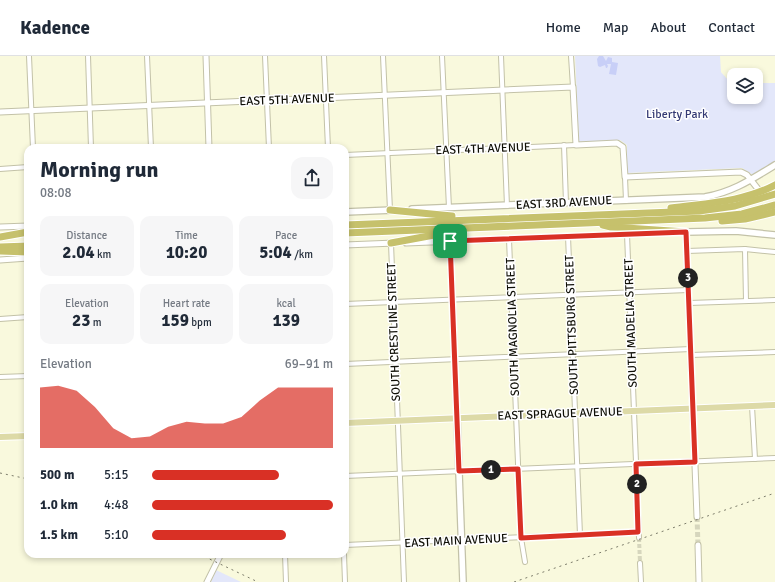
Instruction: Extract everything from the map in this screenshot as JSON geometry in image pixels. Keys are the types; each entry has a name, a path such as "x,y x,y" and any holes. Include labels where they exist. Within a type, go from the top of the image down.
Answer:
{"highway":[{"path":"635,212 734,200 759,192 775,184"},
{"path":"349,225 688,211 722,208 749,203 775,194"},
{"path":"349,233 676,220 732,215 775,205"},
{"path":"390,210 478,219"},
{"path":"676,220 694,222 745,219 775,212"},
{"path":"595,223 611,228 686,232"},
{"path":"391,244 474,228"},
{"path":"0,237 24,233"},
{"path":"0,237 24,237"},
{"path":"0,247 24,246"},
{"path":"0,251 24,252"}],"main road":[{"name":"EAST 3RD AVENUE","path":"349,212 626,201 719,195 734,190 775,165"},
{"path":"686,232 736,231 775,235"},
{"name":"EAST SPRAGUE AVENUE","path":"349,423 775,405"},
{"path":"457,418 463,582"},
{"path":"0,437 24,436"}],"street":[{"path":"29,56 33,144"},
{"path":"88,56 91,144"},
{"path":"147,56 150,144"},
{"path":"206,56 209,144"},
{"path":"265,56 269,144"},
{"path":"324,56 328,144"},
{"path":"383,56 390,210"},
{"path":"442,56 449,208"},
{"path":"501,56 507,206"},
{"path":"571,56 576,145"},
{"name":"EAST 5TH AVENUE","path":"0,112 573,87"},
{"name":"EAST 4TH AVENUE","path":"349,155 617,143 622,145 624,149 625,177"},
{"path":"564,146 566,203"},
{"path":"0,169 24,168"},
{"path":"626,201 625,177 741,172 747,175 758,189"},
{"path":"0,227 24,226"},
{"path":"349,245 686,232 697,517"},
{"name":"SOUTH MADELIA STREET","path":"627,234 639,538"},
{"name":"SOUTH PITTSBURG STREET","path":"568,236 580,535"},
{"name":"SOUTH MAGNOLIA STREET","path":"509,239 521,538 524,562"},
{"path":"450,241 457,418"},
{"name":"SOUTH CRESTLINE STREET","path":"391,244 404,582"},
{"path":"686,251 744,249 775,252"},
{"path":"744,249 746,301"},
{"path":"0,260 24,258"},
{"path":"349,304 688,290"},
{"path":"689,303 775,300"},
{"path":"0,319 24,318"},
{"path":"349,364 632,352 775,352"},
{"path":"0,377 24,376"},
{"path":"752,406 755,459"},
{"path":"349,476 775,458"},
{"name":"EAST MAIN AVENUE","path":"349,545 638,532"},
{"path":"698,544 699,582"},
{"path":"207,582 220,558"},
{"path":"285,558 286,582"},
{"path":"344,558 345,582"},
{"path":"640,563 640,582"}],"green space":[{"name":"Liberty Park","path":"575,56 720,56 721,72 727,79 727,104 763,104 763,83 775,83 775,161 753,175 742,168 627,173 627,145 620,140 579,142"},
{"path":"216,570 241,582 211,582"}],"water":[{"path":"599,56 603,56 606,61 608,57 612,58 612,62 618,63 616,75 609,74 611,64 607,64 607,68 605,65 600,67 598,66 597,59"}],"tunnel":[{"path":"697,517 698,545"},
{"path":"639,538 640,563"}],"railway":[{"path":"0,473 24,478"},
{"path":"514,582 775,493"},
{"path":"207,558 258,582"}],"route":[{"path":"686,232 695,462 636,464 638,532 521,538 518,469 459,471 450,241 686,232"}]}
